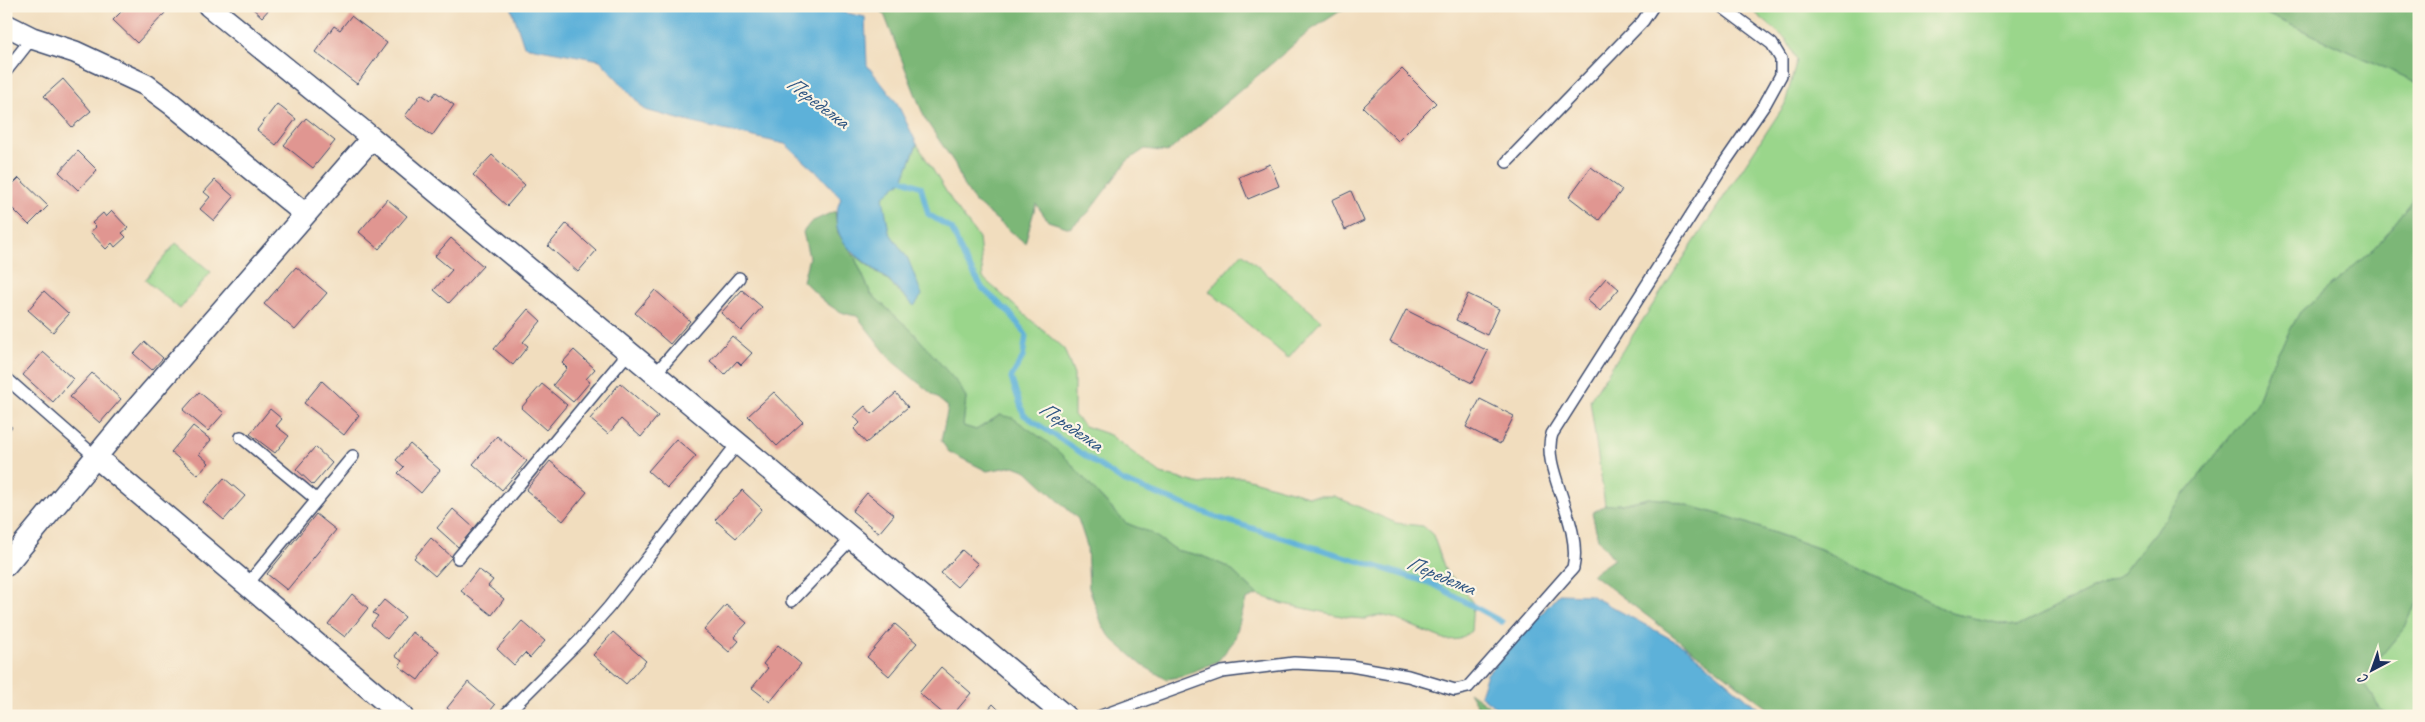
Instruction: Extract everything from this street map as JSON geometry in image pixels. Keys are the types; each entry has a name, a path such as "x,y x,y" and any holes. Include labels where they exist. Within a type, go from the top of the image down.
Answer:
{"street":[{"path":"209,6 372,138 1065,716"},
{"path":"6,25 32,38 75,52 146,85 305,214"},
{"path":"9,555 97,458 129,417 372,138"},
{"path":"97,458 402,716"}],"lane":[{"path":"1507,162 1643,22 1653,6"},
{"path":"1101,716 1222,672 1294,663 1351,666 1408,676 1455,690 1468,687 1573,568 1576,555 1571,524 1549,451 1552,434 1725,162 1765,104 1780,75 1781,59 1772,44 1721,6"},
{"path":"6,71 32,38"},
{"path":"655,374 739,278"},
{"path":"458,558 629,352"},
{"path":"6,378 97,458"},
{"path":"241,437 317,500"},
{"path":"504,716 580,640 738,443"},
{"path":"246,586 353,456"},
{"path":"792,601 852,538"}],"green space":[{"path":"877,6 1348,6 1311,30 1168,152 1145,149 1127,161 1088,213 1070,228 1048,221 1036,204 1025,243 975,202 963,185 955,164 925,119 884,14"},
{"path":"1747,6 2249,6 2416,82 2419,87 2419,163 2413,200 2376,247 2300,312 2270,367 2255,405 2121,575 2016,627 1951,613 1821,549 1729,517 1669,500 1648,498 1622,504 1605,505 1590,400 1785,104 1797,60 1786,39"},
{"path":"2249,6 2419,6 2419,87 2416,82"},
{"path":"917,144 955,206 979,238 983,278 1064,349 1074,375 1074,415 1084,426 1110,435 1161,474 1201,484 1228,477 1242,477 1308,496 1334,496 1396,523 1423,526 1433,535 1446,572 1457,581 1473,603 1471,631 1460,639 1446,640 1393,618 1380,615 1366,619 1351,618 1284,604 1258,595 1228,567 1202,556 1175,550 1151,533 1126,523 1047,442 1000,415 976,430 963,426 966,398 912,331 871,294 853,254 886,279 914,306 908,259 889,232 882,197 903,180"},
{"path":"2419,163 2419,595 2405,627 2361,680 2383,713 2392,716 1774,716 1768,708 1592,574 1614,559 1598,539 1592,513 1605,505 1622,504 1649,498 1669,500 1729,517 1820,549 1951,613 2016,627 2121,575 2255,405 2270,367 2300,312 2376,247 2413,200"},
{"path":"835,211 838,233 853,254 871,294 912,331 960,386 966,398 963,426 976,430 1000,415 1013,418 1047,442 1068,460 1126,523 1151,533 1175,550 1202,556 1228,567 1258,595 1246,600 1234,641 1218,661 1180,677 1166,679 1142,665 1112,639 1103,627 1089,588 1087,546 1078,519 1027,471 1014,466 987,471 949,452 941,441 948,407 892,361 857,316 840,312 833,308 803,281 809,257 803,232 811,222"},
{"path":"176,243 211,272 180,309 145,280"},
{"path":"1242,253 1321,320 1288,358 1209,291"},
{"path":"2419,595 2419,716 2388,714 2378,706 2361,680 2405,627"},
{"path":"1469,692 1503,716 1483,716"}],"water":[{"path":"511,6 815,6 865,17 867,65 897,103 917,144 903,180 883,197 889,232 908,259 922,295 914,306 887,279 847,246 840,236 837,225 837,213 841,198 820,175 785,144 645,110 600,60 524,46"},
{"path":"1559,594 1590,595 1686,647 1767,716 1516,716 1503,713 1480,695 1487,674"}],"building":[{"path":"127,6 157,6 165,13 137,43 113,20"},
{"path":"250,6 272,6 262,17"},
{"path":"351,16 387,43 357,84 315,52 334,26 340,30"},
{"path":"1402,69 1436,103 1398,141 1363,107"},
{"path":"63,79 91,111 72,127 44,96"},
{"path":"436,92 454,105 432,136 405,116 421,94 430,100"},
{"path":"277,104 296,119 276,145 257,130"},
{"path":"306,118 335,141 313,168 284,145"},
{"path":"78,151 97,170 78,190 59,172"},
{"path":"492,155 525,185 507,206 473,175"},
{"path":"1270,164 1279,186 1248,199 1239,177"},
{"path":"1591,167 1622,190 1599,220 1569,197"},
{"path":"19,178 48,206 29,225 10,206 6,210 6,191"},
{"path":"215,180 234,197 214,221 200,209 210,197 204,192"},
{"path":"1351,191 1364,221 1345,230 1332,200"},
{"path":"387,199 407,216 379,249 359,232"},
{"path":"112,211 128,228 122,233 126,237 115,247 112,243 106,249 90,232 96,227 92,223 103,213 106,217"},
{"path":"566,224 596,251 578,272 548,246"},
{"path":"451,238 483,266 449,303 434,290 452,270 435,256"},
{"path":"296,267 327,293 295,330 264,304"},
{"path":"1606,278 1619,289 1600,311 1587,300"},
{"path":"655,290 690,321 670,344 635,313"},
{"path":"742,290 762,307 741,331 721,313"},
{"path":"44,291 69,314 53,332 28,310"},
{"path":"1468,294 1499,309 1487,335 1456,320"},
{"path":"528,309 541,321 523,342 528,346 513,365 494,349"},
{"path":"1406,310 1488,351 1472,383 1390,342"},
{"path":"732,336 752,353 741,365 737,361 725,374 710,361"},
{"path":"145,342 163,358 152,370 134,354"},
{"path":"574,350 595,369 586,379 590,382 573,402 553,385 567,368 562,363"},
{"path":"43,352 73,379 53,402 23,375"},
{"path":"92,373 121,399 100,423 70,397"},
{"path":"322,381 359,415 344,435 304,403"},
{"path":"620,383 658,416 641,437 621,419 608,434 590,419"},
{"path":"542,384 567,405 546,430 521,408"},
{"path":"199,392 224,413 208,431 183,410"},
{"path":"774,392 803,422 777,446 748,416"},
{"path":"896,393 908,407 866,443 854,429 860,423 854,416 865,406 872,414"},
{"path":"1480,399 1514,416 1500,444 1466,427"},
{"path":"270,409 282,419 276,426 289,436 275,453 250,434"},
{"path":"6,423 12,427 6,434"},
{"path":"193,426 211,440 199,454 209,463 198,475 171,452"},
{"path":"497,436 527,461 502,490 473,464"},
{"path":"676,439 696,456 667,488 648,471"},
{"path":"410,444 440,470 421,493 398,473 404,467 396,460"},
{"path":"315,447 332,463 313,485 296,469"},
{"path":"550,461 587,492 563,521 526,490"},
{"path":"224,478 245,496 224,520 203,502"},
{"path":"742,490 762,509 736,538 715,520"},
{"path":"867,493 894,515 879,533 852,511"},
{"path":"453,509 474,528 458,547 437,528"},
{"path":"316,514 336,530 287,590 267,574"},
{"path":"431,538 452,557 435,576 414,558"},
{"path":"962,550 978,564 957,587 941,573"},
{"path":"478,569 493,580 488,586 504,599 492,615 461,591"},
{"path":"352,594 368,608 345,637 328,624"},
{"path":"384,600 405,617 387,639 371,625 378,616 373,613"},
{"path":"726,605 747,623 734,637 739,641 729,652 704,630"},
{"path":"522,621 545,641 530,658 525,653 514,665 497,649"},
{"path":"895,624 917,643 889,676 867,657"},
{"path":"412,632 439,651 418,680 399,666 402,661 395,656"},
{"path":"613,632 646,661 626,684 593,655"},
{"path":"778,645 801,664 770,702 752,688 768,668 763,664"},
{"path":"941,667 971,693 952,716 946,716 919,693"},
{"path":"468,682 495,705 486,716 456,716 447,708"},
{"path":"993,704 999,710 1007,716 983,716"}],"waterway":[{"name":"Переделка","path":"897,177 921,187 928,214 952,229 964,258 983,289 1010,313 1026,335 1023,357 1011,378 1024,415 1123,481 1219,518 1433,584 1502,622"}]}
